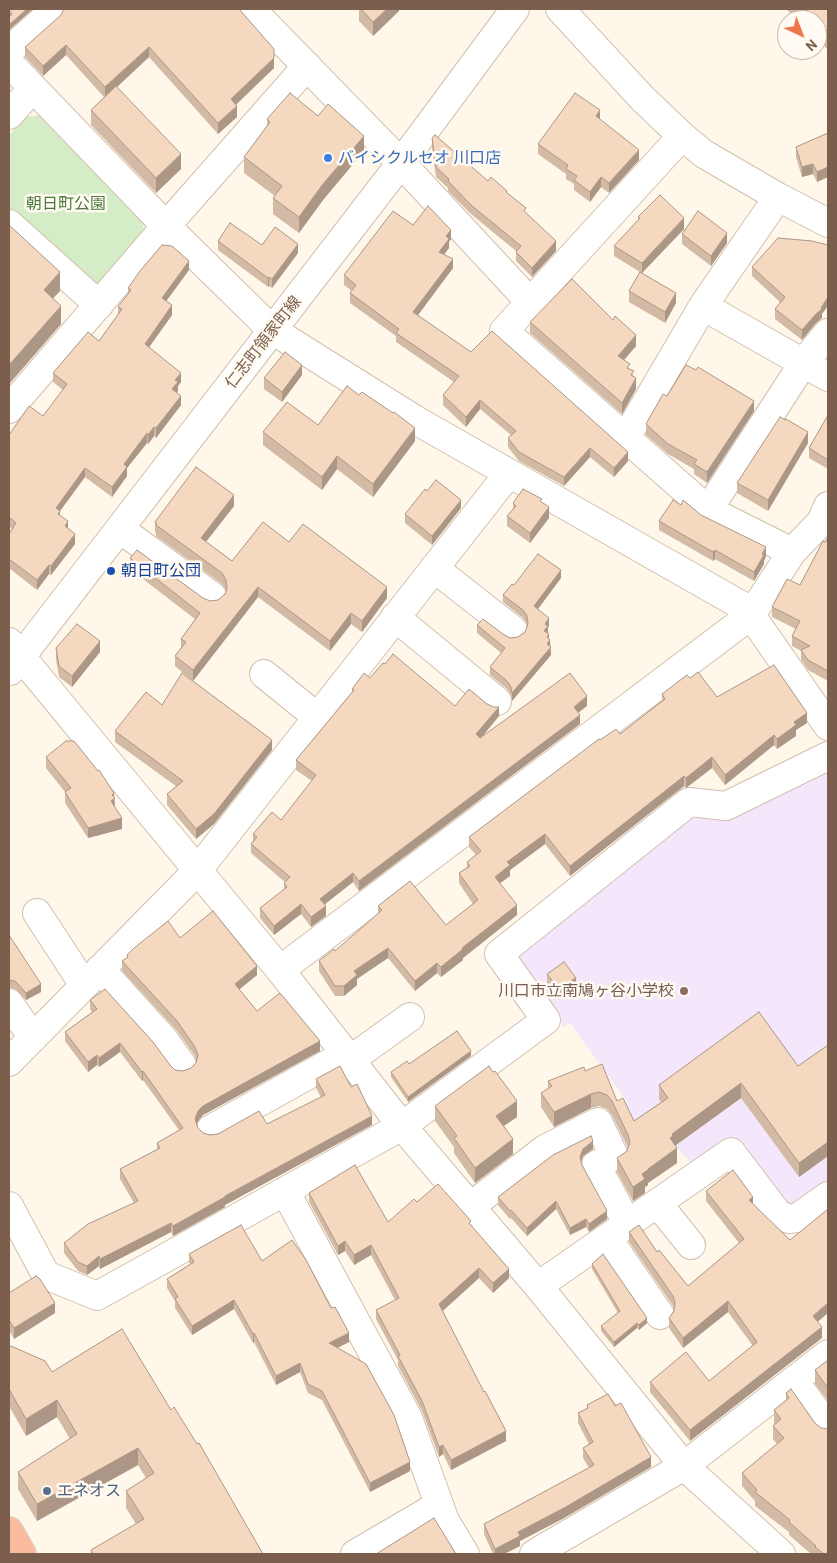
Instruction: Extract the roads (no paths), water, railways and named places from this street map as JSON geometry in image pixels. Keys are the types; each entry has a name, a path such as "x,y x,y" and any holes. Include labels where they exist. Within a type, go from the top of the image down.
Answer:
{"highway":[{"path":"9,1531 22,1554"}],"street":[{"path":"251,9 401,163 532,303"},
{"name":"仁志町領家町線","path":"13,657 120,529 401,163 515,9"},
{"path":"560,9 643,99 704,154 778,197 828,223"},
{"path":"9,52 50,14"},
{"path":"9,63 166,226 272,330 419,422 746,608 828,724"},
{"path":"9,409 166,226 307,66"},
{"path":"9,115 33,88"},
{"path":"682,136 532,303 504,331 708,510 792,552"},
{"path":"625,439 703,306 778,197"},
{"path":"9,224 99,305"},
{"path":"703,306 828,376"},
{"path":"708,510 804,362 828,333"},
{"path":"9,1062 197,871 509,473"},
{"path":"280,970 751,615 792,552 826,518"},
{"path":"120,529 212,596"},
{"path":"434,568 513,630"},
{"path":"396,617 497,701"},
{"path":"13,657 280,970 402,1126 538,1286 684,1466 781,1554"},
{"path":"264,674 318,717"},
{"path":"9,1206 46,1276 97,1296 402,1126 546,1020 499,954 689,802 726,806 828,756"},
{"path":"37,913 92,977 165,1041 182,1065"},
{"path":"9,1003 33,1038"},
{"path":"211,1129 348,1057 410,1017"},
{"path":"471,1206 545,1149 598,1122 614,1156 596,1164 618,1232 660,1315"},
{"path":"538,1286 731,1152 778,1214 789,1219 797,1218 828,1196"},
{"path":"285,1191 408,1418 445,1522 465,1554"},
{"path":"658,1204 691,1245"},
{"path":"534,1554 684,1466 828,1354"},
{"path":"794,1381 828,1427"},
{"path":"355,1554 439,1505"}],"place":[{"name":"バイシクルセオ 川口店","path":"328,158"},
{"name":"朝日町公団","path":"111,571"},
{"name":"川口市立南鳩ヶ谷小学校","path":"684,991"},
{"name":"エネオス","path":"47,1491"}],"park label":[{"name":"朝日町公園","path":"66,204"}]}
